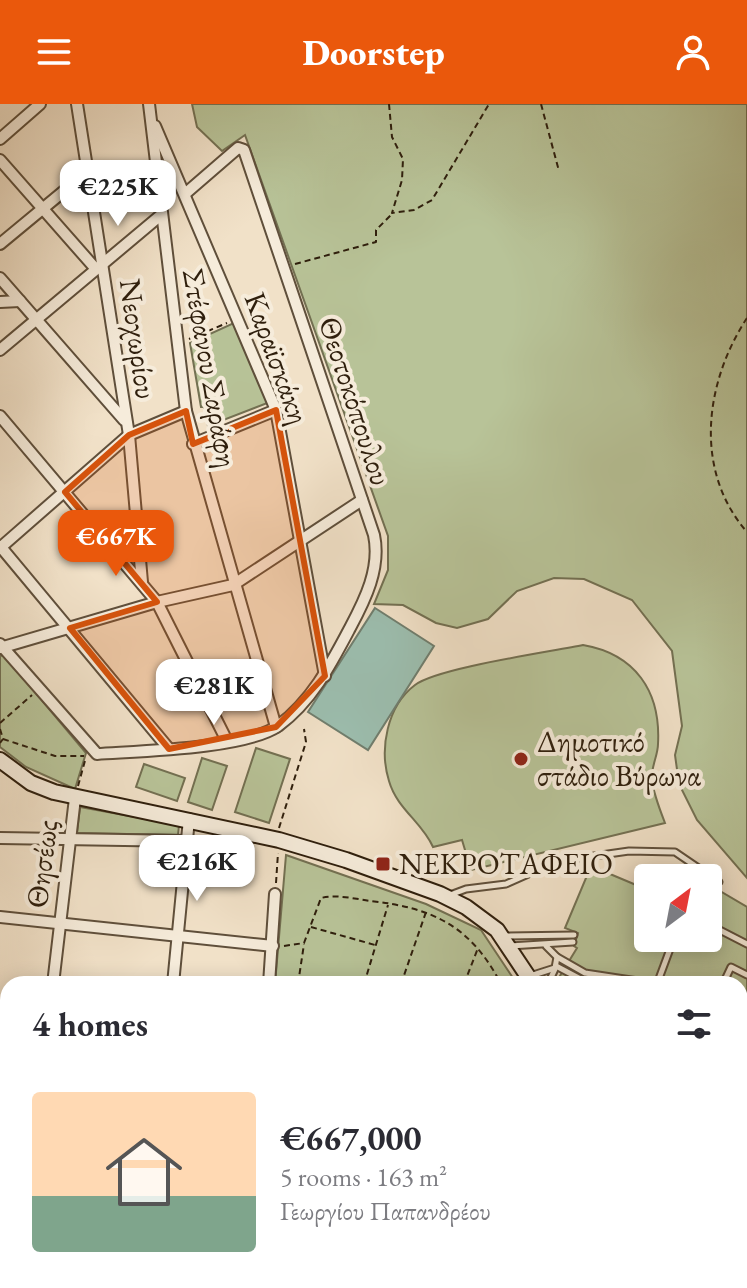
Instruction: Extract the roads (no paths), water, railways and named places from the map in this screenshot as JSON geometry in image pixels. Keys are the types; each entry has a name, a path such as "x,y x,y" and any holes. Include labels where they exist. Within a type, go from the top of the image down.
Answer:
{"street":[{"path":"0,139 40,104"},
{"name":"Νεοχωρίου","path":"77,104 99,265 129,435 142,582"},
{"name":"Στέφανου Σαράφη","path":"149,104 186,411 233,585 276,727"},
{"name":"Καραϊσκάκη","path":"151,116 240,318 276,410 325,676"},
{"name":"Θεοτοκόπουλου","path":"186,193 233,151 238,148 244,150 374,535 376,563 352,624 325,676 276,727"},
{"path":"0,160 99,265"},
{"path":"0,244 87,172"},
{"path":"0,350 161,215"},
{"path":"0,278 126,421"},
{"path":"0,302 20,301"},
{"path":"193,444 276,410"},
{"path":"169,749 0,547 129,435 186,411"},
{"path":"0,416 157,602 227,741"},
{"path":"276,727 227,741 92,755 1,646 157,602 233,585 362,500"},
{"path":"0,760 31,783 77,791 279,840 346,860 446,897 489,923 506,941 528,976"},
{"name":"Θησέως","path":"54,976 77,791"},
{"path":"174,976 189,819"},
{"path":"0,838 186,841"},
{"path":"270,976 275,894"},
{"path":"0,917 273,946"}],"lane":[{"path":"446,897 466,889 506,884 542,868 580,858 629,851 675,852 693,864"},
{"path":"722,931 747,944"},
{"path":"545,938 574,938 545,945 506,941 545,938"},
{"path":"545,945 557,957 585,973 601,976"},
{"path":"660,976 669,952"},
{"path":"551,976 557,957"},
{"path":"538,976 555,967"},
{"path":"555,967 574,976"},
{"path":"727,976 731,967 747,975"}],"place":[{"name":"Δημοτικό στάδιο Βύρωνα","path":"521,759"},
{"name":"ΝΕΚΡΟΤΑΦΕΙΟ","path":"383,864"}]}
